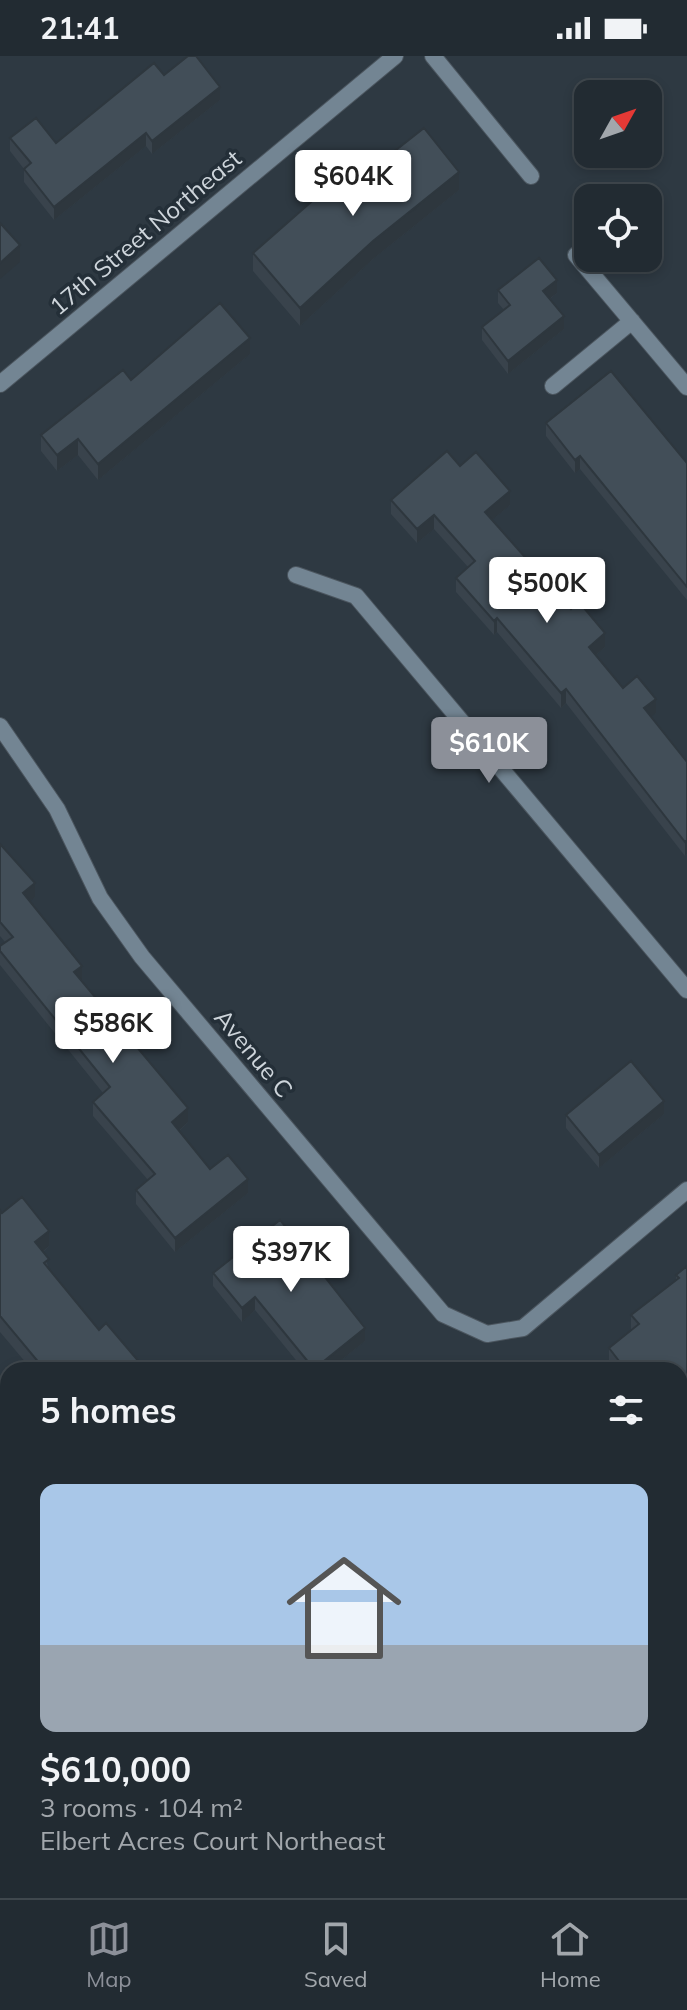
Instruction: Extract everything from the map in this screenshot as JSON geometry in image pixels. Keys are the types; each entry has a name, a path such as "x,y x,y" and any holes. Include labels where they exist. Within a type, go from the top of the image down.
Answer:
{"street":[{"name":"17th Street Northeast","path":"0,384 395,56"},
{"path":"433,56 531,176"},
{"path":"590,272 687,387"},
{"path":"553,386 632,321"},
{"path":"296,575 356,596 687,990"},
{"name":"Avenue C","path":"0,726 57,809 100,898 142,957 443,1314 487,1334 523,1328 687,1190"}],"building":[{"path":"188,56 196,56 220,87 152,141 146,133 54,207 24,169 31,163 10,138 36,118 56,143 154,63 164,75"},
{"path":"424,128 459,172 373,241 300,308 253,253 327,188 335,198"},
{"path":"0,223 20,245 0,263"},
{"path":"539,258 557,280 543,291 564,316 508,361 482,327 510,305 498,290"},
{"path":"220,303 250,338 98,464 78,439 57,455 41,435 123,370 131,380"},
{"path":"611,371 687,463 687,587 580,456 575,460 546,423"},
{"path":"447,451 460,466 476,452 510,491 485,512 571,609 579,602 605,633 589,647 623,688 637,676 656,699 644,708 687,762 685,842 566,689 561,693 497,618 494,621 456,578 475,561 434,515 417,529 391,500"},
{"path":"0,844 35,883 23,893 82,966 74,972 188,1108 172,1122 210,1169 228,1155 248,1179 175,1238 136,1190 155,1174 93,1102 110,1087 0,951 0,946 13,937 0,922"},
{"path":"631,1061 664,1101 599,1155 566,1115"},
{"path":"22,1197 49,1231 35,1242 49,1259 44,1263 99,1330 106,1323 139,1362 38,1362 0,1316 0,1210 2,1213"},
{"path":"280,1220 365,1328 323,1362 308,1362 255,1297 242,1308 213,1273"},
{"path":"687,1266 687,1362 620,1362 609,1348 639,1324 631,1315 679,1278 676,1275"}]}
